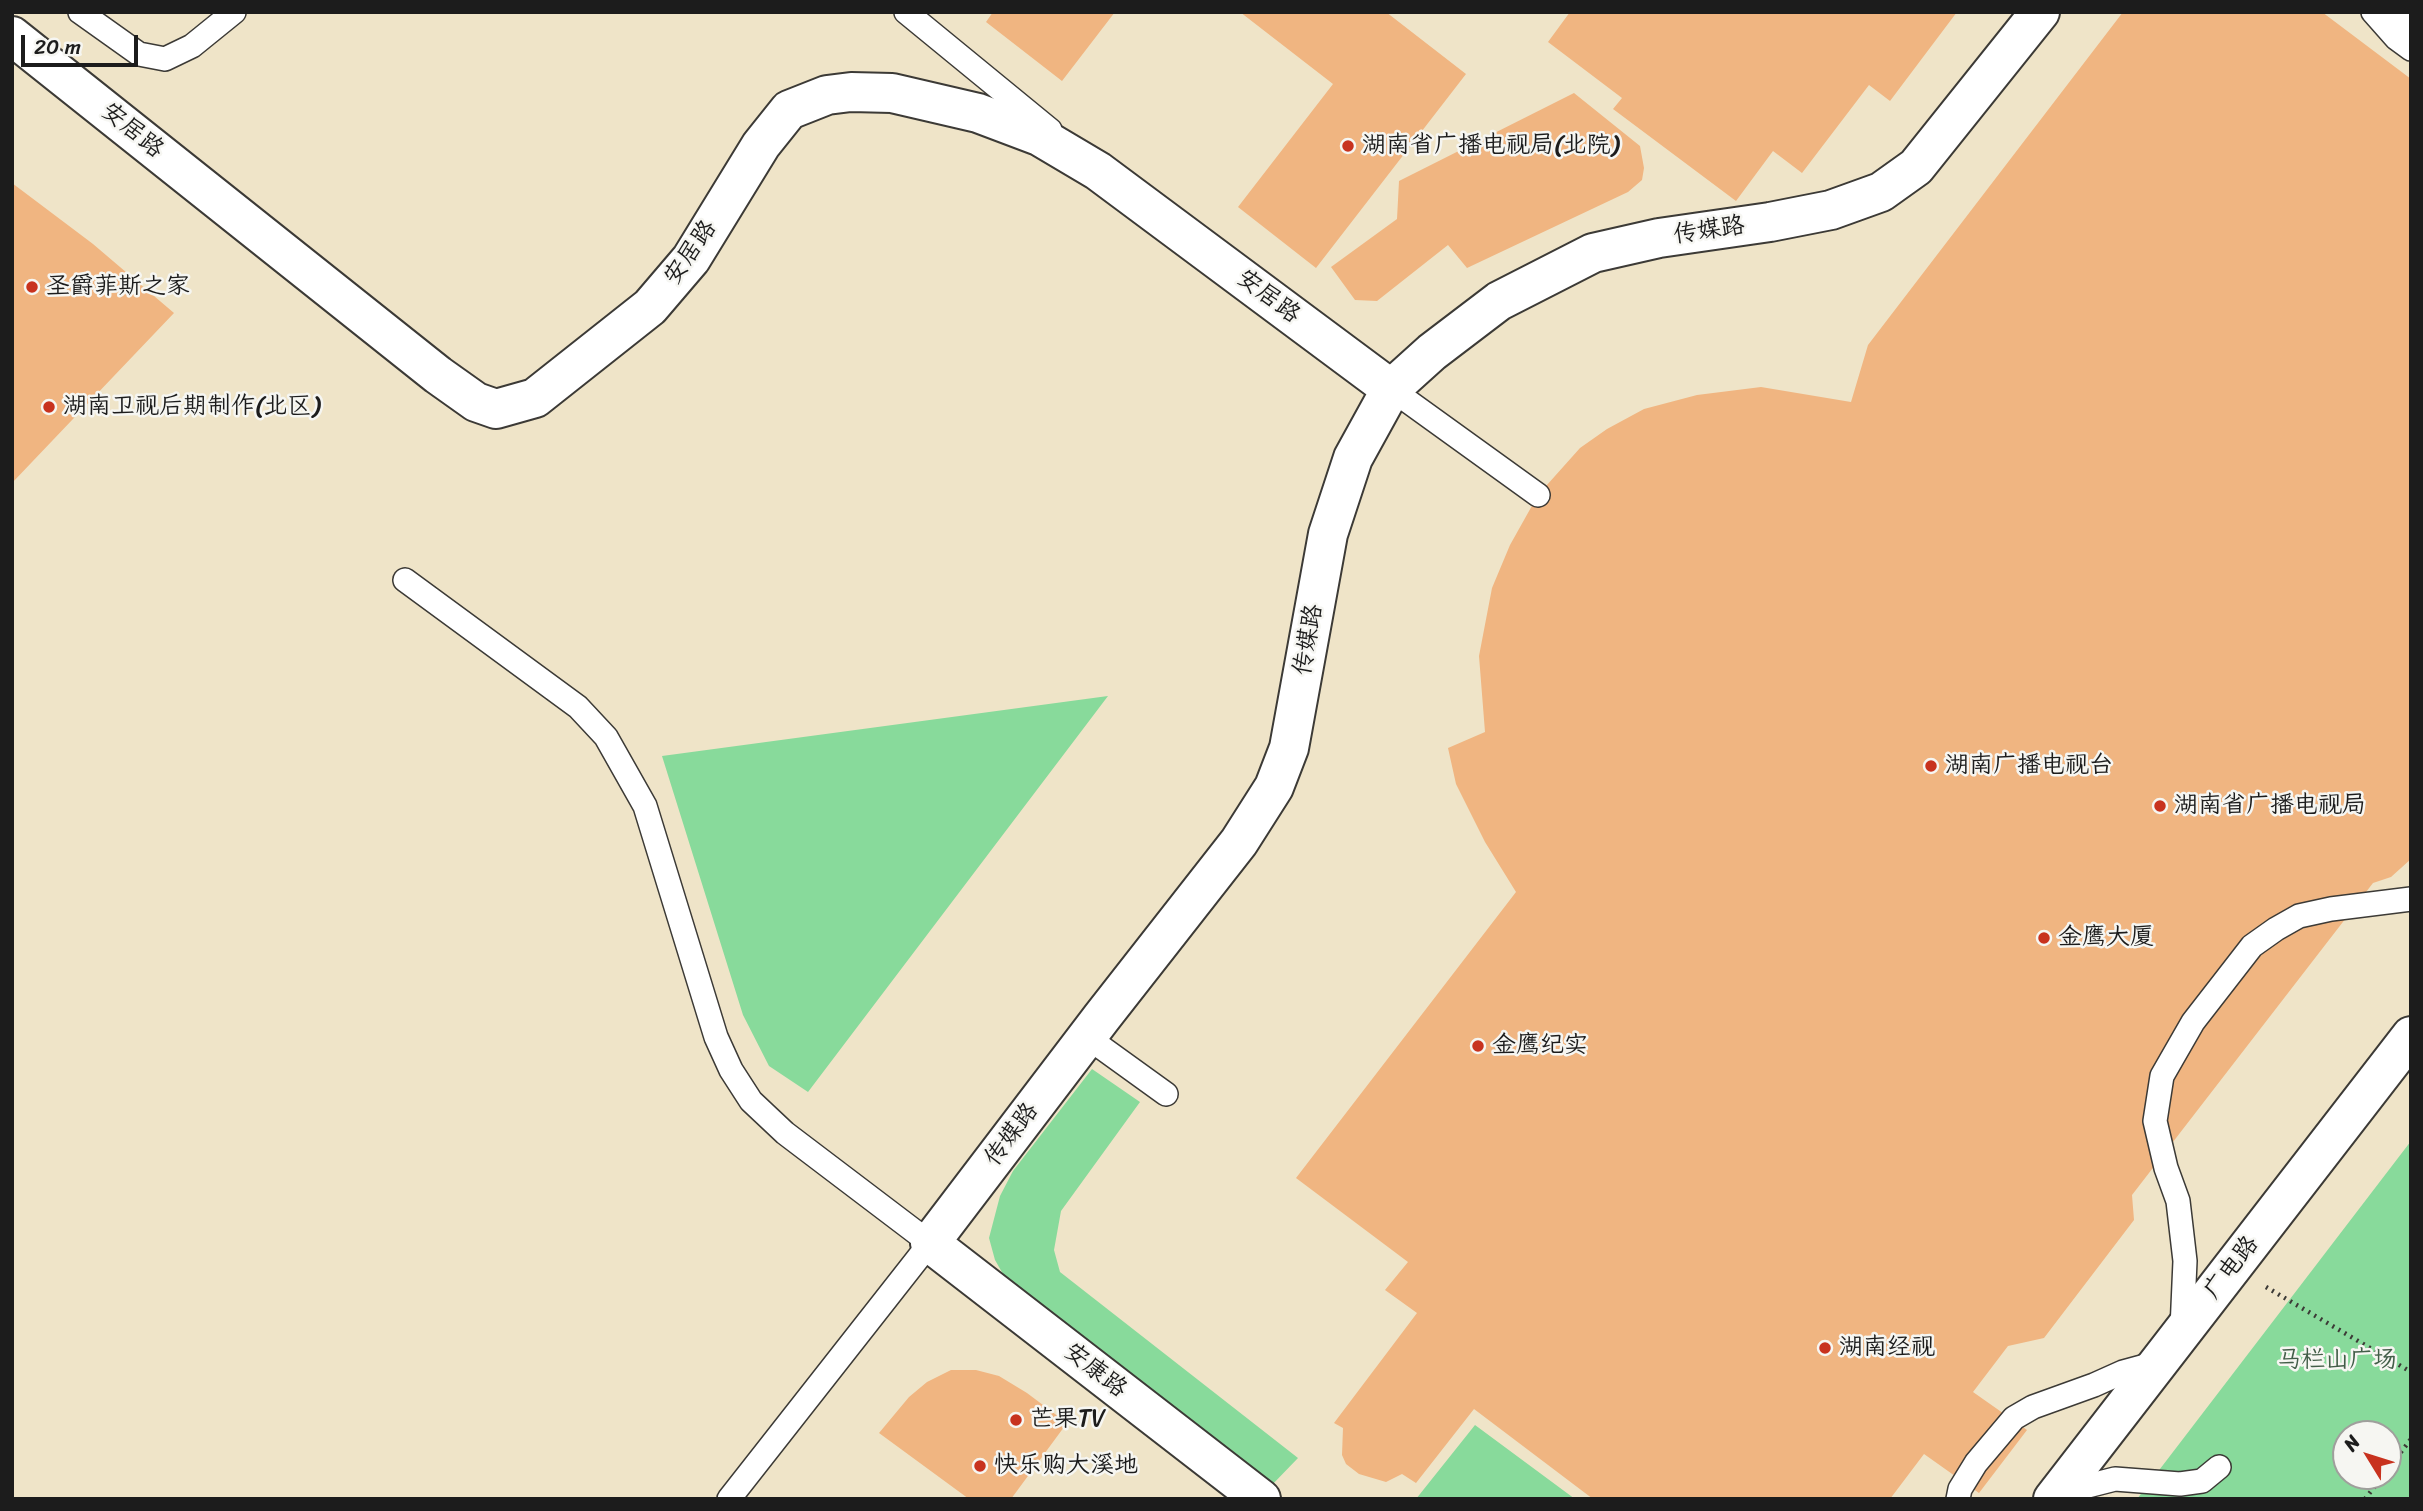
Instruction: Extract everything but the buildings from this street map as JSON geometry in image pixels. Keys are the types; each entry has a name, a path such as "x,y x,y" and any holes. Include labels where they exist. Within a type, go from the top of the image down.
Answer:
{"street":[{"name":"传媒路","path":"930,1243 1240,842 1274,787 1289,748 1328,534 1353,458 1391,389 1432,352 1499,301 1593,253 1659,238 1831,210 1881,192 1916,167 2040,12"},
{"path":"2404,12 2411,18"},
{"name":"安居路","path":"12,36 438,375 476,402 496,409 535,398 650,307 691,259 761,145 789,110 827,95 851,92 891,93 978,113 1039,136 1098,171 1391,389"},
{"name":"广电路","path":"2055,1496 2411,1036"},
{"name":"安康路","path":"930,1243 1261,1499"}],"lane":[{"path":"80,12 139,54 165,59 192,46 234,12"},
{"path":"906,12 1098,171"},
{"path":"2373,12 2396,38 2411,49"},
{"path":"1391,389 1538,495"},
{"path":"405,580 578,707 606,737 645,806 716,1037 731,1070 751,1101 785,1133 930,1243"},
{"path":"2182,1332 2185,1261 2178,1201 2166,1168 2155,1121 2162,1076 2201,1011 2252,946 2299,916 2331,909 2411,899"},
{"path":"1087,1037 1166,1094"},
{"name":"传媒路","path":"729,1499 930,1243"},
{"path":"1958,1499 1960,1489 1976,1463 2014,1418 2033,1407 2123,1372 2159,1362"},
{"path":"2055,1496 2115,1479 2180,1484 2202,1481 2219,1467"}],"path":[{"path":"2232,1267 2411,1372"}],"green space":[{"path":"1108,696 808,1092 769,1066 743,1015 662,756"},
{"path":"1092,1069 1140,1102 1061,1211 1054,1250 1060,1272 1298,1458 1270,1487 1011,1288 995,1260 989,1238 1000,1196 1013,1171"},
{"name":"马栏山广场","path":"2411,1141 2411,1499 2137,1499"},
{"path":"1475,1425 1575,1499 1416,1499"}],"place":[{"name":"湖南省广播电视局(北院)","path":"1348,146"},
{"name":"圣爵菲斯之家","path":"32,287"},
{"name":"湖南卫视后期制作(北区)","path":"49,407"},
{"name":"湖南广播电视台","path":"1931,766"},
{"name":"湖南省广播电视局","path":"2160,806"},
{"name":"金鹰大厦","path":"2044,938"},
{"name":"金鹰纪实","path":"1478,1046"},
{"name":"湖南经视","path":"1825,1348"},
{"name":"芒果TV","path":"1016,1420"},
{"name":"快乐购大溪地","path":"980,1466"}]}
